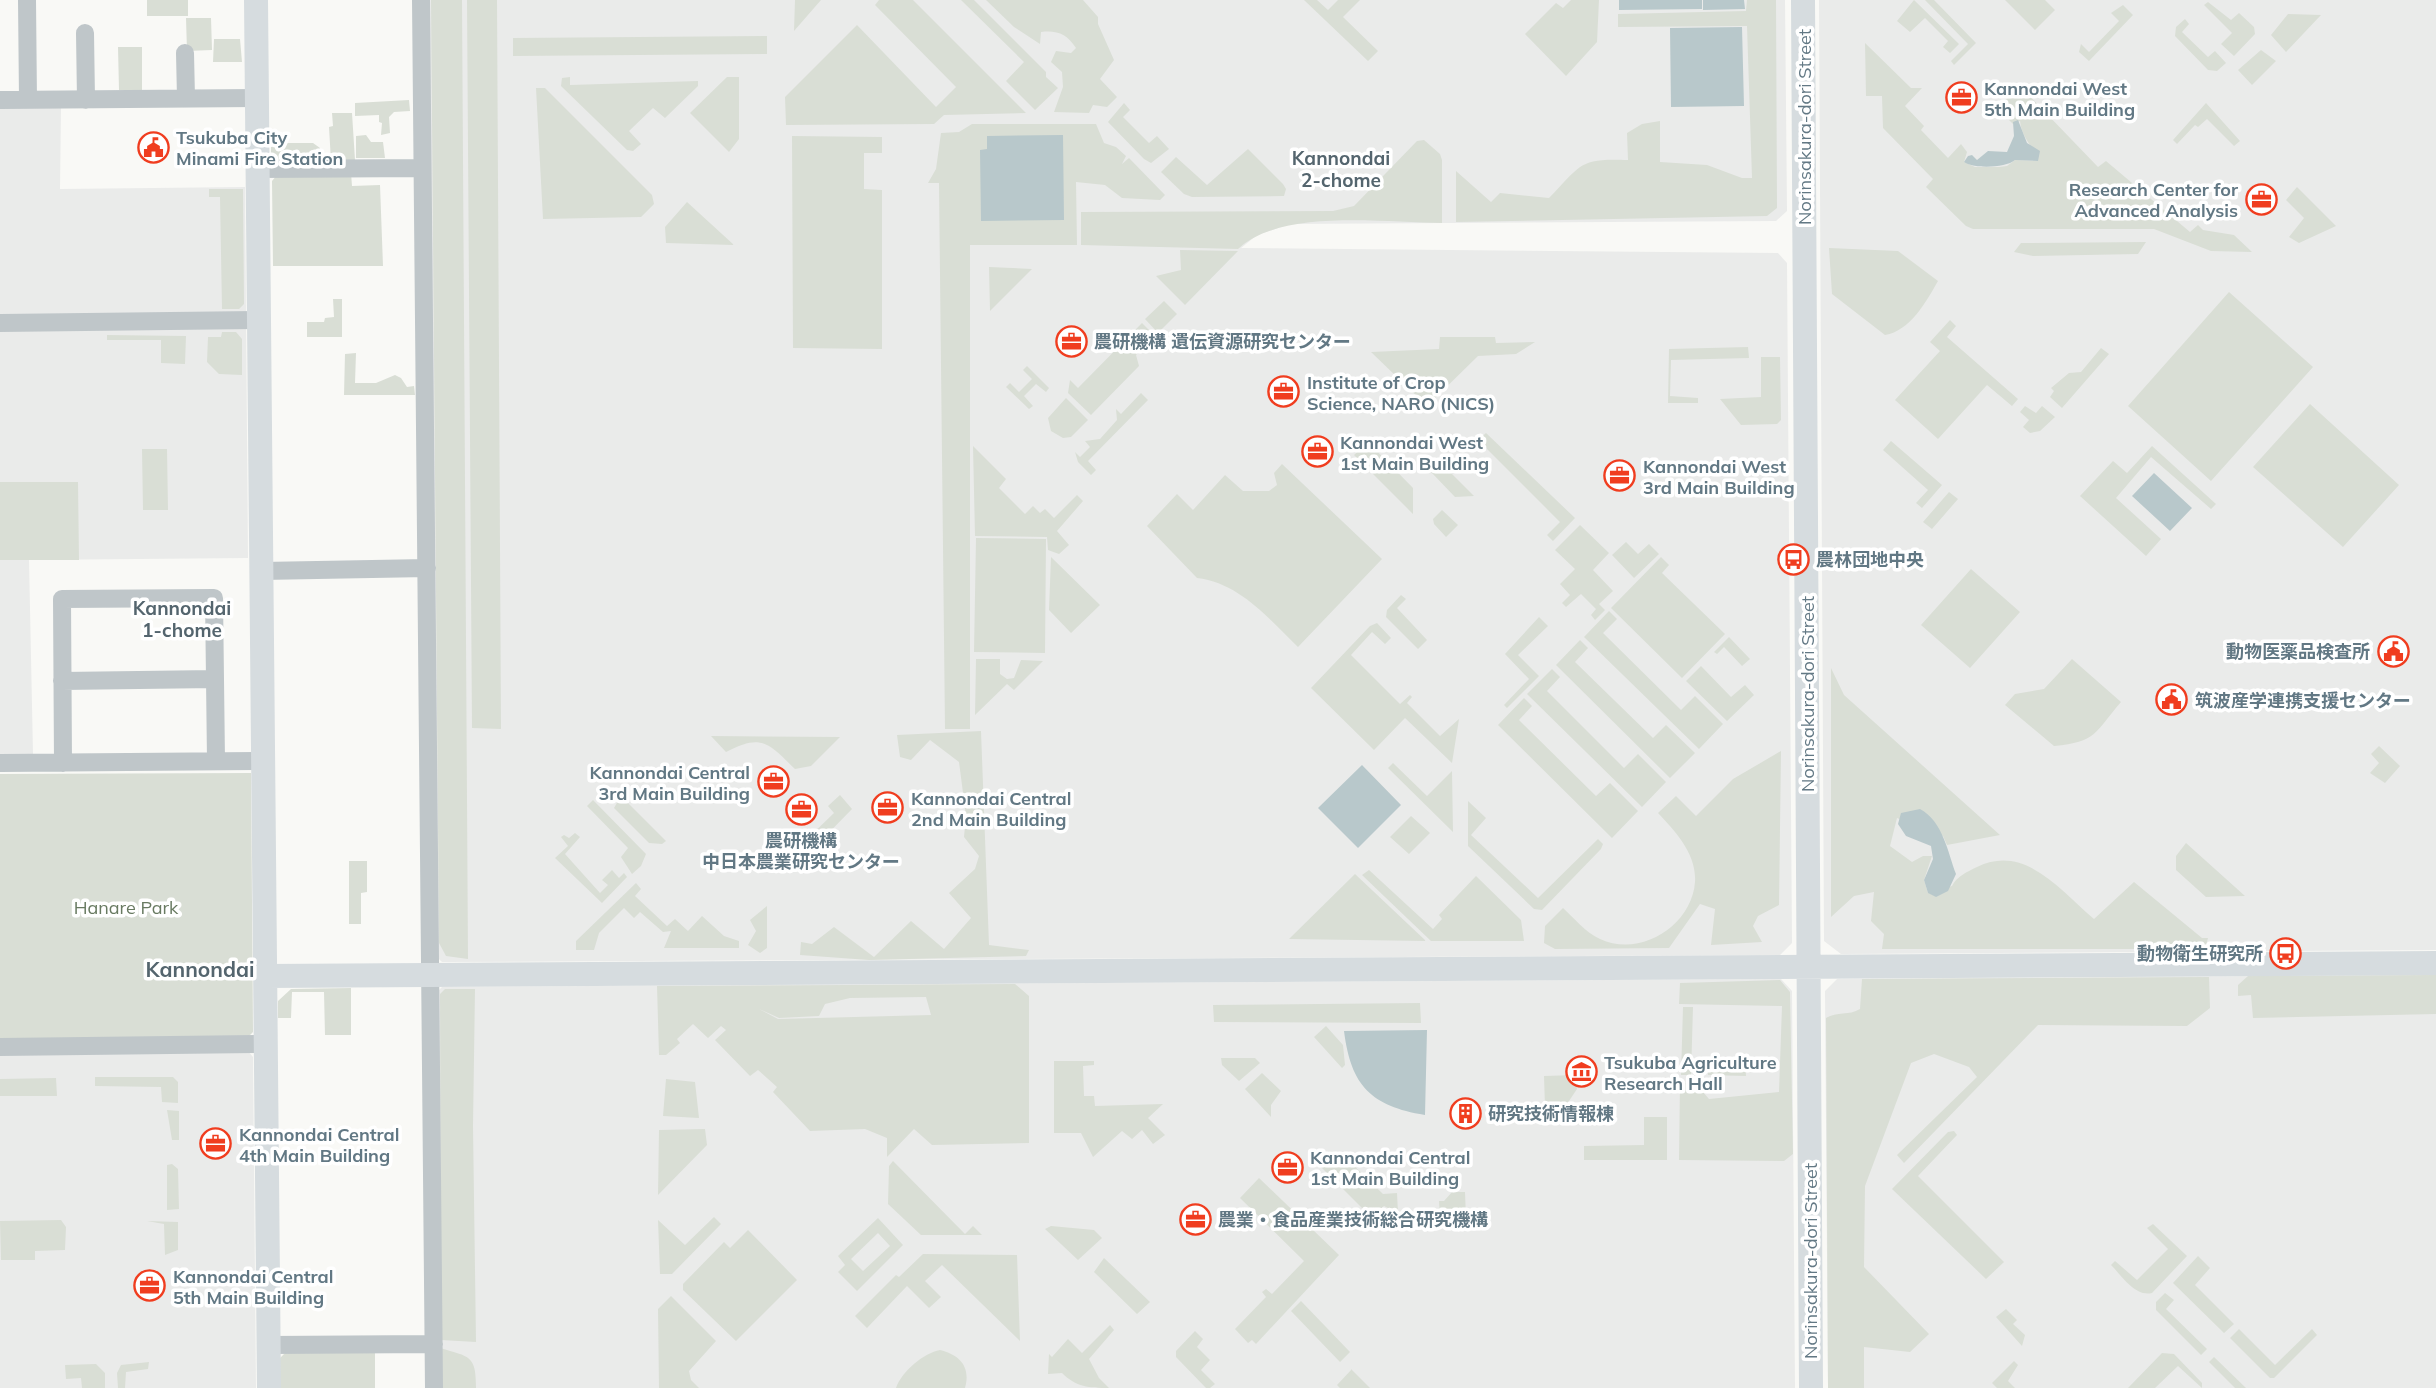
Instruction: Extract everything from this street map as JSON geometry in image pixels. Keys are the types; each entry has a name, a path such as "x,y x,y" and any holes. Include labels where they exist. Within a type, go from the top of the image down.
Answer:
{"street":[{"path":"27,0 28,100"},
{"path":"257,0 269,1388"},
{"path":"421,0 434,1388"},
{"name":"Norinsakura-dori Street","path":"1803,0 1811,1388"},
{"path":"85,33 86,100"},
{"path":"185,53 186,98"},
{"path":"0,100 257,98"},
{"path":"258,169 422,168"},
{"path":"0,323 259,320"},
{"path":"262,571 427,568"},
{"path":"63,763 62,599 214,598 216,761"},
{"path":"62,681 215,679"},
{"path":"0,763 263,761"},
{"path":"265,976 2436,963"},
{"path":"0,1047 266,1044"},
{"path":"268,1345 434,1344"}],"shaded area":[{"path":"428,0 1785,0 1787,211 1776,221 1290,224 1257,235 1241,248 1778,253 1787,263 1792,943 1780,955 442,962 436,956"},
{"path":"1619,0 1702,0 1702,9 1619,10"},
{"path":"1703,0 1744,0 1745,9 1703,10"},
{"path":"1819,0 2436,0 2436,950 1841,954 1824,941"},
{"path":"1742,27 1744,106 1671,107 1670,28"},
{"path":"61,106 60,189 245,187 248,558 29,560 33,754 0,755 0,107"},
{"path":"2018,120 2027,143 2040,151 2038,161 2015,160 1989,167 1964,162 1968,156 1972,155 1977,160 1988,151 2007,152 2014,136 2013,122"},
{"path":"1063,135 1064,220 981,221 980,150 987,149 987,136"},
{"path":"2154,473 2192,508 2170,531 2132,496"},
{"path":"1362,765 1401,805 1358,848 1318,808"},
{"path":"1920,809 1928,814 1939,829 1956,874 1948,891 1936,897 1928,893 1924,880 1933,859 1931,846 1906,836 1898,824 1901,813"},
{"path":"2436,975 2436,1388 1828,1388 1825,991 1837,979"},
{"path":"1781,979 1792,991 1795,1388 440,1388 437,992 442,987"},
{"path":"1427,1030 1425,1115 1391,1106 1377,1099 1358,1079 1347,1050 1344,1031"},
{"path":"248,1051 253,1057 256,1388 0,1388 0,1053"}],"green space":[{"path":"147,0 188,0 188,16 147,16"},
{"path":"431,0 462,0 468,959 446,956 439,943"},
{"path":"467,0 497,0 501,729 472,728"},
{"path":"795,0 821,0 794,31"},
{"path":"879,0 913,0 1026,113 944,115 934,124 786,125 785,97 857,25 936,107 956,87 875,5"},
{"path":"961,0 974,0 1046,72 1046,77 1058,88 1035,110 1006,81 1024,62"},
{"path":"986,0 1083,0 1098,17 1098,24 1114,60 1100,79 1117,97 1107,107 1093,105 1089,113 1054,112 1063,87 1062,72 1051,62 1056,51 1071,53 1076,48 1065,36 1052,32 1041,32 1040,44 1014,27"},
{"path":"1304,0 1317,0 1328,10 1338,0 1360,0 1343,17 1378,51 1368,61"},
{"path":"1571,0 1599,0 1597,42 1566,76 1525,34 1556,3 1563,8"},
{"path":"1747,0 1776,0 1777,208 1767,216 1456,222 1456,171 1491,202 1500,193 1549,198 1568,177 1590,162 1628,160 1627,133 1642,124 1660,121 1660,162 1707,165 1742,178 1752,178 1747,26 1618,27 1618,14 1746,11"},
{"path":"1914,0 1959,44 1950,53 1943,47 1948,41 1925,18 1910,32 1897,21"},
{"path":"1925,0 1934,0 1976,43 1954,65 1951,61 1968,44"},
{"path":"2005,0 2045,0 2055,10 2035,30"},
{"path":"2208,2 2231,20 2239,13 2254,27 2255,34 2234,56 2221,44 2232,33 2204,5"},
{"path":"2123,5 2133,15 2089,61 2079,52 2081,44 2089,52 2119,21 2111,13"},
{"path":"2288,14 2321,15 2286,52 2271,35"},
{"path":"186,18 211,18 212,50 187,51"},
{"path":"2185,19 2189,24 2182,32 2208,57 2215,51 2226,63 2217,71 2208,70 2175,36 2176,27"},
{"path":"767,36 767,54 513,56 513,38"},
{"path":"214,39 240,39 242,62 213,62"},
{"path":"1865,43 1911,88 1922,88 1905,106 1924,126 1921,130 1948,158 1961,144 1967,152 1964,162 1975,167 2007,166 2015,160 2038,161 2023,133 2020,121 2013,124 1997,108 2020,86 2098,167 2106,161 2190,232 2198,225 2203,230 2234,235 2252,252 2211,251 2154,229 1973,229 1966,226 1926,187 1933,179 1883,128 1882,96 1866,96"},
{"path":"118,47 142,47 142,90 119,90"},
{"path":"2261,50 2276,61 2252,85 2238,70"},
{"path":"570,77 570,85 698,81 698,86 665,118 653,108 629,131 641,144 633,151 627,150 561,86 562,78"},
{"path":"727,77 739,77 739,139 729,152 690,113"},
{"path":"536,88 545,88 652,195 654,204 641,217 543,219"},
{"path":"409,100 410,111 394,112 389,117 390,133 381,135 382,123 379,122 379,115 355,116 355,103"},
{"path":"1124,103 1130,110 1123,117 1149,143 1157,136 1169,149 1151,163 1108,122"},
{"path":"2206,103 2240,141 2234,146 2207,119 2198,127 2195,125 2177,144 2173,140"},
{"path":"332,113 352,113 355,160 331,161 329,127 333,126"},
{"path":"972,124 1096,124 1104,143 1116,147 1126,156 1122,164 1129,158 1165,195 1160,200 1122,198 1105,185 1076,182 1077,245 970,245 970,729 945,729 939,183 928,183 936,169 941,133 959,132","holes":["988,136 1064,220 981,150 987,150"]},
{"path":"366,135 371,142 383,142 385,158 356,158 356,136"},
{"path":"792,136 882,137 882,153 864,153 864,189 882,190 882,349 793,348"},
{"path":"1424,140 1440,154 1442,160 1442,223 1364,220 1306,223 1257,236 1238,249 1081,245 1081,212 1333,211 1354,206 1417,141"},
{"path":"271,143 313,143 320,148 320,161 277,162 271,159"},
{"path":"1248,149 1283,184 1286,189 1284,196 1192,197 1184,194 1161,172 1176,157 1207,185"},
{"path":"351,173 352,186 380,185 383,266 273,266 272,181 277,175"},
{"path":"2297,187 2336,226 2299,243 2289,237 2304,218 2286,200"},
{"path":"209,189 243,189 244,304 239,309 222,309 220,197 209,197"},
{"path":"687,202 734,245 666,243 665,227"},
{"path":"2146,242 2138,254 2033,256 2014,252 2021,243"},
{"path":"1829,248 1898,251 1938,281 1910,322 1885,335 1832,294"},
{"path":"1180,250 1238,251 1185,305 1156,276 1181,270"},
{"path":"989,267 1032,269 990,311"},
{"path":"2229,292 2313,367 2211,481 2128,406"},
{"path":"333,299 342,299 342,337 307,337 307,322 324,322 325,318 334,317"},
{"path":"1164,301 1177,314 1158,333 1145,319"},
{"path":"1950,320 1956,326 1947,337 2018,399 2012,406 1987,385 1938,439 1895,400 1940,351 1930,342"},
{"path":"1142,323 1155,336 1136,355 1139,366 1091,415 1068,393 1070,380 1078,388"},
{"path":"222,332 236,332 242,339 242,375 219,374 207,362 208,337 221,337"},
{"path":"107,335 186,336 185,364 161,363 161,340 107,340"},
{"path":"1440,337 1495,337 1496,343 1535,342 1516,354 1478,356 1427,406 1371,352 1439,349"},
{"path":"1748,347 1749,358 1671,360 1670,396 1698,398 1698,403 1668,403 1669,349"},
{"path":"2101,348 2109,354 2062,408 2050,397 2054,391 2051,388 2069,373 2081,372"},
{"path":"356,353 355,383 376,383 395,375 401,378 407,387 414,386 415,395 344,395 345,354"},
{"path":"1761,357 1780,357 1781,420 1777,424 1741,425 1720,399 1761,397"},
{"path":"1027,366 1049,388 1046,392 1036,384 1024,396 1033,406 1029,409 1006,387 1010,383 1019,392 1032,379 1023,370"},
{"path":"1141,393 1148,400 1088,461 1096,470 1091,475 1078,462 1075,452 1080,457 1090,447 1085,441 1100,439 1117,420 1116,409 1121,414"},
{"path":"1066,398 1088,420 1071,437 1063,438 1051,431 1048,418"},
{"path":"2310,404 2399,485 2343,547 2253,467"},
{"path":"2025,406 2036,413 2042,406 2055,417 2040,431 2030,433 2023,427 2029,420 2020,412"},
{"path":"1486,433 1575,518 1553,541 1547,535 1560,522 1478,440"},
{"path":"1891,441 1942,485 1922,508 1916,503 1928,490 1883,450"},
{"path":"1368,442 1413,488 1413,514 1354,455"},
{"path":"973,446 1006,479 999,488 1025,514 1033,506 1040,513 1045,509 1054,518 1077,495 1083,501 1057,531 1069,545 1059,554 1048,550 1047,537 975,536"},
{"path":"2152,446 2216,504 2211,509 2151,457 2116,498 2161,539 2146,556 2080,496 2113,461 2127,473"},
{"path":"142,449 167,449 168,510 143,510"},
{"path":"1440,463 1474,496 1455,497 1431,472"},
{"path":"1282,464 1382,559 1298,647 1265,614 1240,595 1212,581 1197,578 1147,526 1177,494 1193,510 1225,475 1243,491 1269,491 1277,485 1274,473"},
{"path":"0,482 78,482 79,560 0,560"},
{"path":"1949,492 1958,499 1932,529 1923,522"},
{"path":"1442,510 1458,525 1446,537 1434,524 1433,519"},
{"path":"1580,525 1609,553 1593,570 1613,591 1599,604 1605,610 1595,620 1591,615 1596,609 1581,594 1566,607 1562,603 1570,595 1560,584 1575,569 1555,550"},
{"path":"976,538 1046,539 1045,653 974,652"},
{"path":"1626,542 1638,554 1649,544 1659,554 1634,578 1612,555"},
{"path":"1051,557 1100,605 1071,633 1049,610"},
{"path":"1661,557 1669,565 1662,573 1725,634 1682,678 1611,608"},
{"path":"1971,569 2020,612 1970,668 1921,625"},
{"path":"1401,595 1406,599 1397,608 1427,640 1418,649 1386,617 1387,610"},
{"path":"1609,611 1617,619 1603,633 1681,710 1695,696 1723,724 1699,749 1584,637"},
{"path":"1539,617 1548,626 1518,655 1539,676 1507,708 1504,705 1529,679 1505,654"},
{"path":"1377,623 1391,638 1385,644 1372,632 1351,655 1400,704 1410,695 1412,697 1407,703 1440,736 1459,719 1452,763 1405,718 1374,750 1311,688 1370,626"},
{"path":"1729,637 1750,659 1742,666 1724,647 1717,654 1714,652"},
{"path":"1580,640 1588,648 1575,662 1653,738 1666,725 1695,753 1670,778 1556,665"},
{"path":"976,659 1000,659 1000,674 1007,679 1014,678 1021,660 1043,661 1014,690 1007,684 975,715"},
{"path":"2072,659 2121,702 2094,734 2079,742 2054,746 2005,705 2015,694 2044,689"},
{"path":"1701,666 1731,697 1745,685 1754,695 1727,721 1686,681"},
{"path":"1831,668 1844,695 2000,835 1947,845 1943,836 1897,818 1890,846 1912,862 1923,856 1932,856 1924,880 1928,893 1952,886 1959,877 1977,867 1994,861 2011,861 2041,874 2094,919 2134,882 2202,938 2208,938 2205,949 1882,949 1884,934 1871,921 1874,892 1854,896 1831,917"},
{"path":"1552,669 1560,677 1547,691 1624,768 1638,754 1666,782 1642,807 1527,694"},
{"path":"1524,698 1532,706 1519,720 1596,796 1610,783 1638,811 1612,838 1498,725"},
{"path":"981,731 989,945 1029,950 1026,956 869,960 800,955 801,942 812,944 834,927 874,957 911,921 944,949 971,918 949,893 975,869 979,856 964,837 966,816 959,762 930,740 911,760 900,757 897,735"},
{"path":"711,736 840,737 811,766 795,769 764,744 748,743 726,752"},
{"path":"2379,746 2400,766 2385,783 2370,773 2379,763 2371,754"},
{"path":"1781,751 1779,905 1758,916 1753,926 1762,942 1711,945 1715,909 1700,904 1669,948 1555,949 1544,943 1545,926 1563,908 1590,933 1616,944 1647,941 1662,934 1685,912 1692,898 1695,872 1684,844 1658,813 1676,796 1696,816 1733,779"},
{"path":"1393,763 1427,796 1452,771 1453,832 1388,768"},
{"name":"Hanare Park","path":"251,773 253,1032 248,1037 0,1040 0,774"},
{"path":"840,795 852,809 812,850 804,842 834,813 828,806"},
{"path":"621,796 666,841 662,844 649,843 614,808"},
{"path":"593,800 646,854 641,866 632,874 621,857 628,848 587,806"},
{"path":"1468,801 1486,818 1471,835 1538,898 1598,839 1603,844 1542,910 1534,909 1468,846"},
{"path":"1411,816 1430,833 1409,854 1390,837"},
{"path":"575,833 580,837 565,854 600,893 608,885 602,880 612,870 619,878 624,873 627,877 602,903 555,858 568,846 561,837 564,835 569,838"},
{"path":"2186,843 2245,896 2206,897 2176,870 2176,856"},
{"path":"349,861 367,861 367,892 361,893 361,924 349,924"},
{"path":"1369,870 1433,929 1442,919 1439,915 1476,876 1521,920 1524,941 1431,941 1362,875"},
{"path":"1355,874 1426,941 1289,939"},
{"path":"636,883 641,889 635,896 667,926 675,919 688,931 702,916 724,936 739,941 739,948 664,948 671,931 663,932 640,912 634,918 624,908 599,933 594,950 576,950 576,941"},
{"path":"767,906 767,948 760,953 748,945 756,931 750,920"},
{"path":"2436,975 2436,1014 2253,1018 2251,995 2238,996 2238,985 2248,976"},
{"path":"2209,977 2210,1008 2187,1026 2038,1025 1904,1163 1897,1155 1977,1077 1969,1067 1934,1054 1911,1063 1865,1186 1864,1267 1929,1334 1910,1352 1864,1347 1864,1388 1828,1388 1826,1018 1860,1009 1862,979"},
{"path":"1780,980 1790,992 1793,1154 1784,1161 1679,1160 1680,1082 1696,1084 1709,1099 1779,1092 1782,1006 1679,1004 1680,983"},
{"path":"1015,984 1029,996 1029,1143 932,1145 914,1129 887,1157 887,1138 865,1129 810,1131 773,1092 777,1087 758,1070 750,1076 715,1040 726,1030 721,1026 708,1038 693,1024 677,1039 680,1043 666,1055 659,1055 657,986","holes":["926,997 931,1015 778,1019 759,1009 779,1018 819,1016 825,1004 850,998"]},
{"path":"351,988 351,1035 325,1035 324,992 292,992 291,1018 278,1018 278,1001 291,989"},
{"path":"445,989 475,989 473,1126 476,1342 441,1340 440,994"},
{"path":"1420,1003 1421,1023 1214,1022 1213,1005"},
{"path":"1683,1007 1693,1007 1691,1075 1681,1075"},
{"path":"1326,1026 1343,1045 1345,1065 1342,1068 1314,1037"},
{"path":"1221,1058 1255,1058 1260,1063 1239,1081 1222,1065"},
{"path":"1708,1060 1745,1060 1746,1076 1708,1075"},
{"path":"1054,1061 1094,1061 1094,1065 1083,1066 1084,1096 1094,1096 1095,1106 1163,1104 1148,1118 1165,1135 1153,1144 1142,1130 1132,1139 1122,1131 1093,1157 1081,1133 1054,1133"},
{"path":"1262,1073 1281,1091 1271,1105 1271,1117 1245,1089"},
{"path":"1576,1075 1577,1089 1567,1104 1559,1105 1558,1122 1524,1123 1525,1107 1545,1107 1544,1076"},
{"path":"95,1077 173,1077 178,1082 178,1103 162,1102 161,1087 95,1086"},
{"path":"56,1078 57,1096 0,1096 0,1079"},
{"path":"666,1079 695,1082 699,1118 663,1116"},
{"path":"167,1110 179,1111 179,1140 172,1140"},
{"path":"1644,1117 1667,1117 1667,1160 1584,1160 1584,1146 1644,1145"},
{"path":"705,1129 707,1145 658,1195 659,1130"},
{"path":"1954,1131 1957,1135 1918,1176 2004,1262 1986,1279 1892,1189 1948,1132"},
{"path":"1332,1151 1342,1154 1383,1194 1397,1193 1398,1213 1384,1206 1371,1217 1310,1156"},
{"path":"893,1161 965,1234 973,1226 982,1235 921,1235 888,1204 889,1166"},
{"path":"172,1164 178,1169 179,1209 167,1210 167,1165"},
{"path":"1259,1178 1339,1255 1256,1344 1252,1340 1248,1343 1235,1329 1266,1297 1262,1292 1266,1289 1272,1294 1304,1261 1240,1198"},
{"path":"1452,1192 1465,1192 1466,1218 1440,1219 1439,1201 1444,1201"},
{"path":"714,1217 721,1224 672,1274 660,1274 658,1220 685,1245"},
{"path":"878,1218 903,1245 857,1291 838,1272 845,1265 838,1256","holes":["878,1233 890,1246 863,1271 851,1259"]},
{"path":"61,1220 66,1227 65,1250 35,1251 35,1260 1,1260 0,1221"},
{"path":"147,1221 178,1222 178,1250 165,1255 164,1224"},
{"path":"2153,1224 2187,1256 2152,1293 2146,1293 2129,1285 2111,1265 2115,1261 2137,1280 2168,1249 2147,1228"},
{"path":"1051,1226 1094,1230 1102,1238 1078,1260 1045,1229"},
{"path":"748,1230 797,1280 736,1341 683,1290 683,1284 724,1242 730,1248"},
{"path":"923,1254 1017,1255 1020,1341 942,1265 925,1281 941,1297 929,1308 907,1286 867,1328 855,1316 896,1275 899,1277"},
{"path":"2198,1256 2210,1268 2195,1285 2234,1324 2224,1333 2173,1283"},
{"path":"1104,1258 1150,1302 1137,1314 1094,1272"},
{"path":"2165,1293 2174,1300 2166,1309 2207,1349 2201,1355 2156,1310 2156,1302"},
{"path":"671,1296 716,1341 689,1371 691,1380 699,1388 659,1388 658,1309"},
{"path":"1301,1301 1350,1352 1340,1362 1291,1311"},
{"path":"2006,1309 2017,1320 2013,1324 2025,1335 2022,1346 1996,1317"},
{"path":"1110,1325 1114,1330 1089,1359 1099,1378 1109,1388 1083,1386 1062,1373 1048,1374 1049,1354 1052,1357 1068,1339 1082,1353"},
{"path":"2239,1329 2275,1365 2312,1329 2317,1335 2274,1378 2270,1378 2230,1338"},
{"path":"1195,1331 1203,1339 1197,1347 1210,1360 1201,1370 1215,1384 1210,1388 1206,1388 1176,1357 1176,1351"},
{"path":"440,1348 465,1356 473,1363 476,1388 440,1388"},
{"path":"940,1350 953,1355 962,1363 966,1374 965,1388 896,1388 903,1375 914,1364"},
{"path":"375,1351 375,1388 280,1388 280,1358 286,1352"},
{"path":"2162,1353 2174,1354 2202,1383 2202,1388 2178,1366 2155,1388 2128,1388"},
{"path":"2214,1357 2246,1388 2235,1388 2209,1362"},
{"path":"2014,1361 2018,1365 2008,1381 2015,1388 1997,1388 1992,1383"},
{"path":"149,1362 148,1369 126,1372 125,1388 118,1388 117,1373 121,1365"},
{"path":"96,1364 105,1373 105,1388 82,1388 81,1378 66,1379 65,1365"},
{"path":"1352,1369 1370,1388 1340,1388 1337,1385"}],"place":[{"name":"Kannondai West 5th Main Building","path":"1961,98"},
{"name":"Tsukuba City Minami Fire Station","path":"153,147"},
{"name":"Research Center for Advanced Analysis","path":"2261,199"},
{"name":"農研機構 遺伝資源研究センター","path":"1071,341"},
{"name":"Institute of Crop Science, NARO (NICS)","path":"1284,392"},
{"name":"Kannondai West 1st Main Building","path":"1317,452"},
{"name":"Kannondai West 3rd Main Building","path":"1620,476"},
{"name":"農林団地中央","path":"1793,559"},
{"name":"動物医薬品検査所","path":"2393,651"},
{"name":"筑波産学連携支援センター","path":"2172,700"},
{"name":"Kannondai Central 3rd Main Building","path":"773,782"},
{"name":"Kannondai Central 2nd Main Building","path":"888,808"},
{"name":"農研機構 中日本農業研究センター","path":"801,810"},
{"name":"動物衛生研究所","path":"2286,953"},
{"name":"Tsukuba Agriculture Research Hall","path":"1581,1072"},
{"name":"研究技術情報棟","path":"1465,1113"},
{"name":"Kannondai Central 4th Main Building","path":"216,1144"},
{"name":"Kannondai Central 1st Main Building","path":"1287,1167"},
{"name":"農業・食品産業技術総合研究機構","path":"1195,1219"},
{"name":"Kannondai Central 5th Main Building","path":"150,1286"}],"district":[{"name":"Kannondai 2-chome","path":"1341,169"},
{"name":"Kannondai 1-chome","path":"182,619"},
{"name":"Kannondai","path":"200,969"}]}
